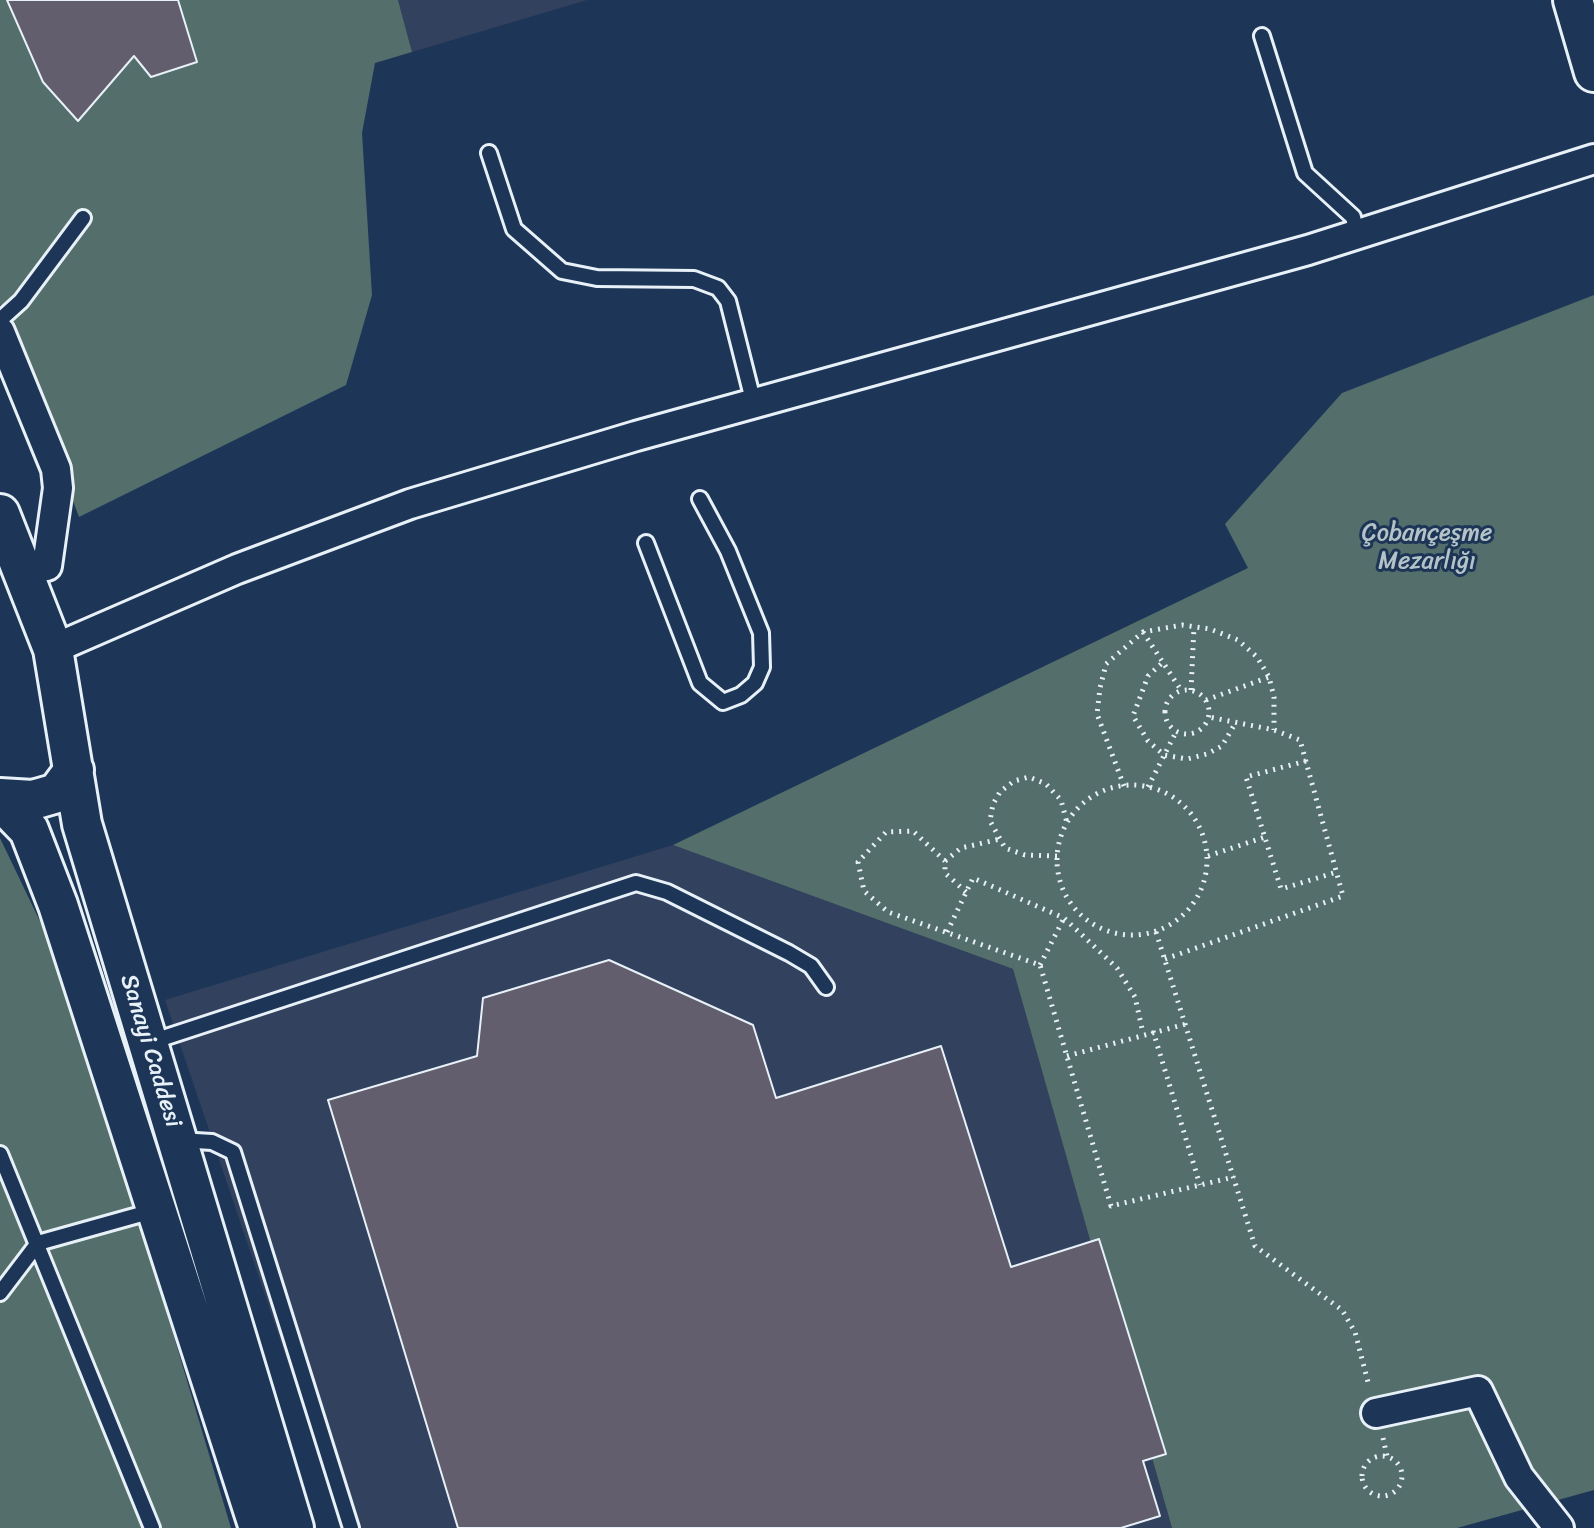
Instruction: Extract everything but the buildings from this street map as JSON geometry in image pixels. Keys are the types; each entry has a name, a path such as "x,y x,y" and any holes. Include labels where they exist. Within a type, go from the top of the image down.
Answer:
{"main road":[{"path":"1581,3 1594,72"},
{"name":"Sanayi Caddesi","path":"0,514 11,563 53,649 82,824 294,1528"},
{"path":"0,799 33,800 57,793 74,770"},
{"name":"Sanayi Caddesi","path":"0,799 29,830 90,998 259,1528"},
{"path":"90,998 130,985"}],"street":[{"path":"53,649 237,569 410,504 754,404 1075,317 1357,234 1594,159"},
{"path":"0,332 56,469 58,488 47,566 11,563"},
{"path":"1376,1413 1478,1391 1519,1477 1559,1528"}],"lane":[{"path":"1262,36 1305,173 1353,217 1357,234"},
{"path":"489,153 514,229 562,271 597,278 694,279 718,288 728,301 754,404"},
{"path":"0,320 21,301 83,218"},
{"path":"646,543 700,683 723,702 741,695 755,683 762,667 761,633 728,551 700,499"},
{"path":"148,1043 636,883 667,892 789,953 811,966 826,987"},
{"path":"177,1139 212,1142 233,1152 351,1528"},
{"path":"0,1154 38,1243 73,1340 152,1528"},
{"path":"1,1290 38,1243 156,1210"}],"path":[{"path":"1124,786 1097,714 1100,688 1106,664 1143,632 1182,625 1238,640 1257,657 1269,677 1274,697 1274,730"},
{"path":"1191,690 1194,627"},
{"path":"1143,632 1161,664 1181,690"},
{"path":"1161,664 1148,676 1133,716 1148,741 1164,755 1187,759 1207,754 1222,746 1236,722"},
{"path":"1206,700 1269,677"},
{"path":"1181,690 1191,690 1206,700 1209,717 1196,733 1176,732 1166,721 1165,705 1181,690"},
{"path":"1165,959 1343,896 1300,740 1274,730 1209,717"},
{"path":"1148,787 1176,732"},
{"path":"1306,761 1246,777 1281,889 1337,872"},
{"path":"1057,856 1025,855 1005,848 990,821 993,804 1000,792 1014,781 1029,777 1046,784 1061,800 1067,823"},
{"path":"1124,786 1148,787 1171,795 1189,811 1202,832 1208,856 1205,881 1195,902 1178,921 1156,932 1132,936 1108,932 1087,920 1064,891 1057,856 1067,823 1082,805 1101,792 1124,786"},
{"path":"966,892 945,873 945,861 913,831 886,832 858,862 864,891 888,912 1040,965"},
{"path":"1208,856 1265,837"},
{"path":"945,861 961,848 1000,839"},
{"path":"947,932 973,878 1064,918 1117,968 1135,997 1143,1033"},
{"path":"1064,918 1040,965 1111,1206 1234,1177"},
{"path":"1156,932 1255,1246 1342,1310 1355,1332 1387,1456 1398,1463 1401,1481 1389,1495 1376,1495 1362,1481 1363,1467 1373,1457 1387,1456"},
{"path":"1067,1056 1143,1033 1186,1024"},
{"path":"1153,1031 1200,1185"}],"shaded area":[{"path":"398,0 587,0 412,52"},
{"path":"673,845 1013,969 1172,1528 344,1528 165,1000"}],"green space":[{"path":"0,0 398,0 412,52 375,63 362,133 372,295 346,385 79,517 0,304"},
{"name":"Çobançeşme Mezarlığı","path":"1594,295 1594,1490 1457,1528 1172,1528 1013,969 673,845 1248,568 1225,524 1342,393"},
{"path":"0,838 47,936 146,1243 231,1528 0,1528"}]}
